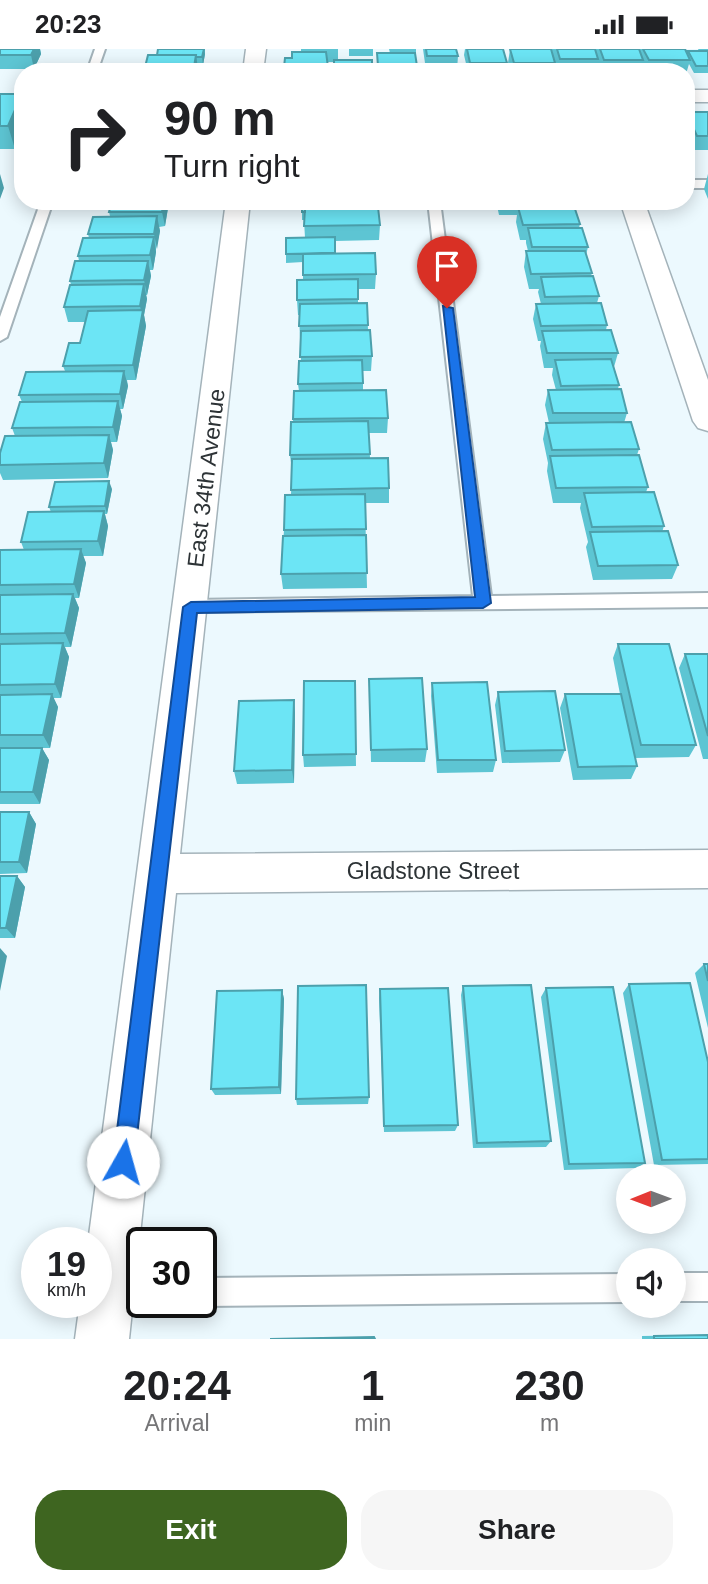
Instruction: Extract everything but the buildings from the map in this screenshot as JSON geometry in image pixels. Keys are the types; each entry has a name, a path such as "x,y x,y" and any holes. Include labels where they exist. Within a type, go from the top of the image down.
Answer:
{"street":[{"name":"East 34th Avenue","path":"117,1308 158,873 237,210"},
{"path":"635,210 708,421"},
{"name":"Gladstone Street","path":"158,873 708,869"}],"lane":[{"path":"0,337 44,210"},
{"path":"435,210 483,603"},
{"path":"191,607 708,600"},
{"path":"686,1287 708,1287"},
{"path":"217,1292 616,1288"}],"route":[{"path":"123,1162 191,607 483,603 447,308"}]}
